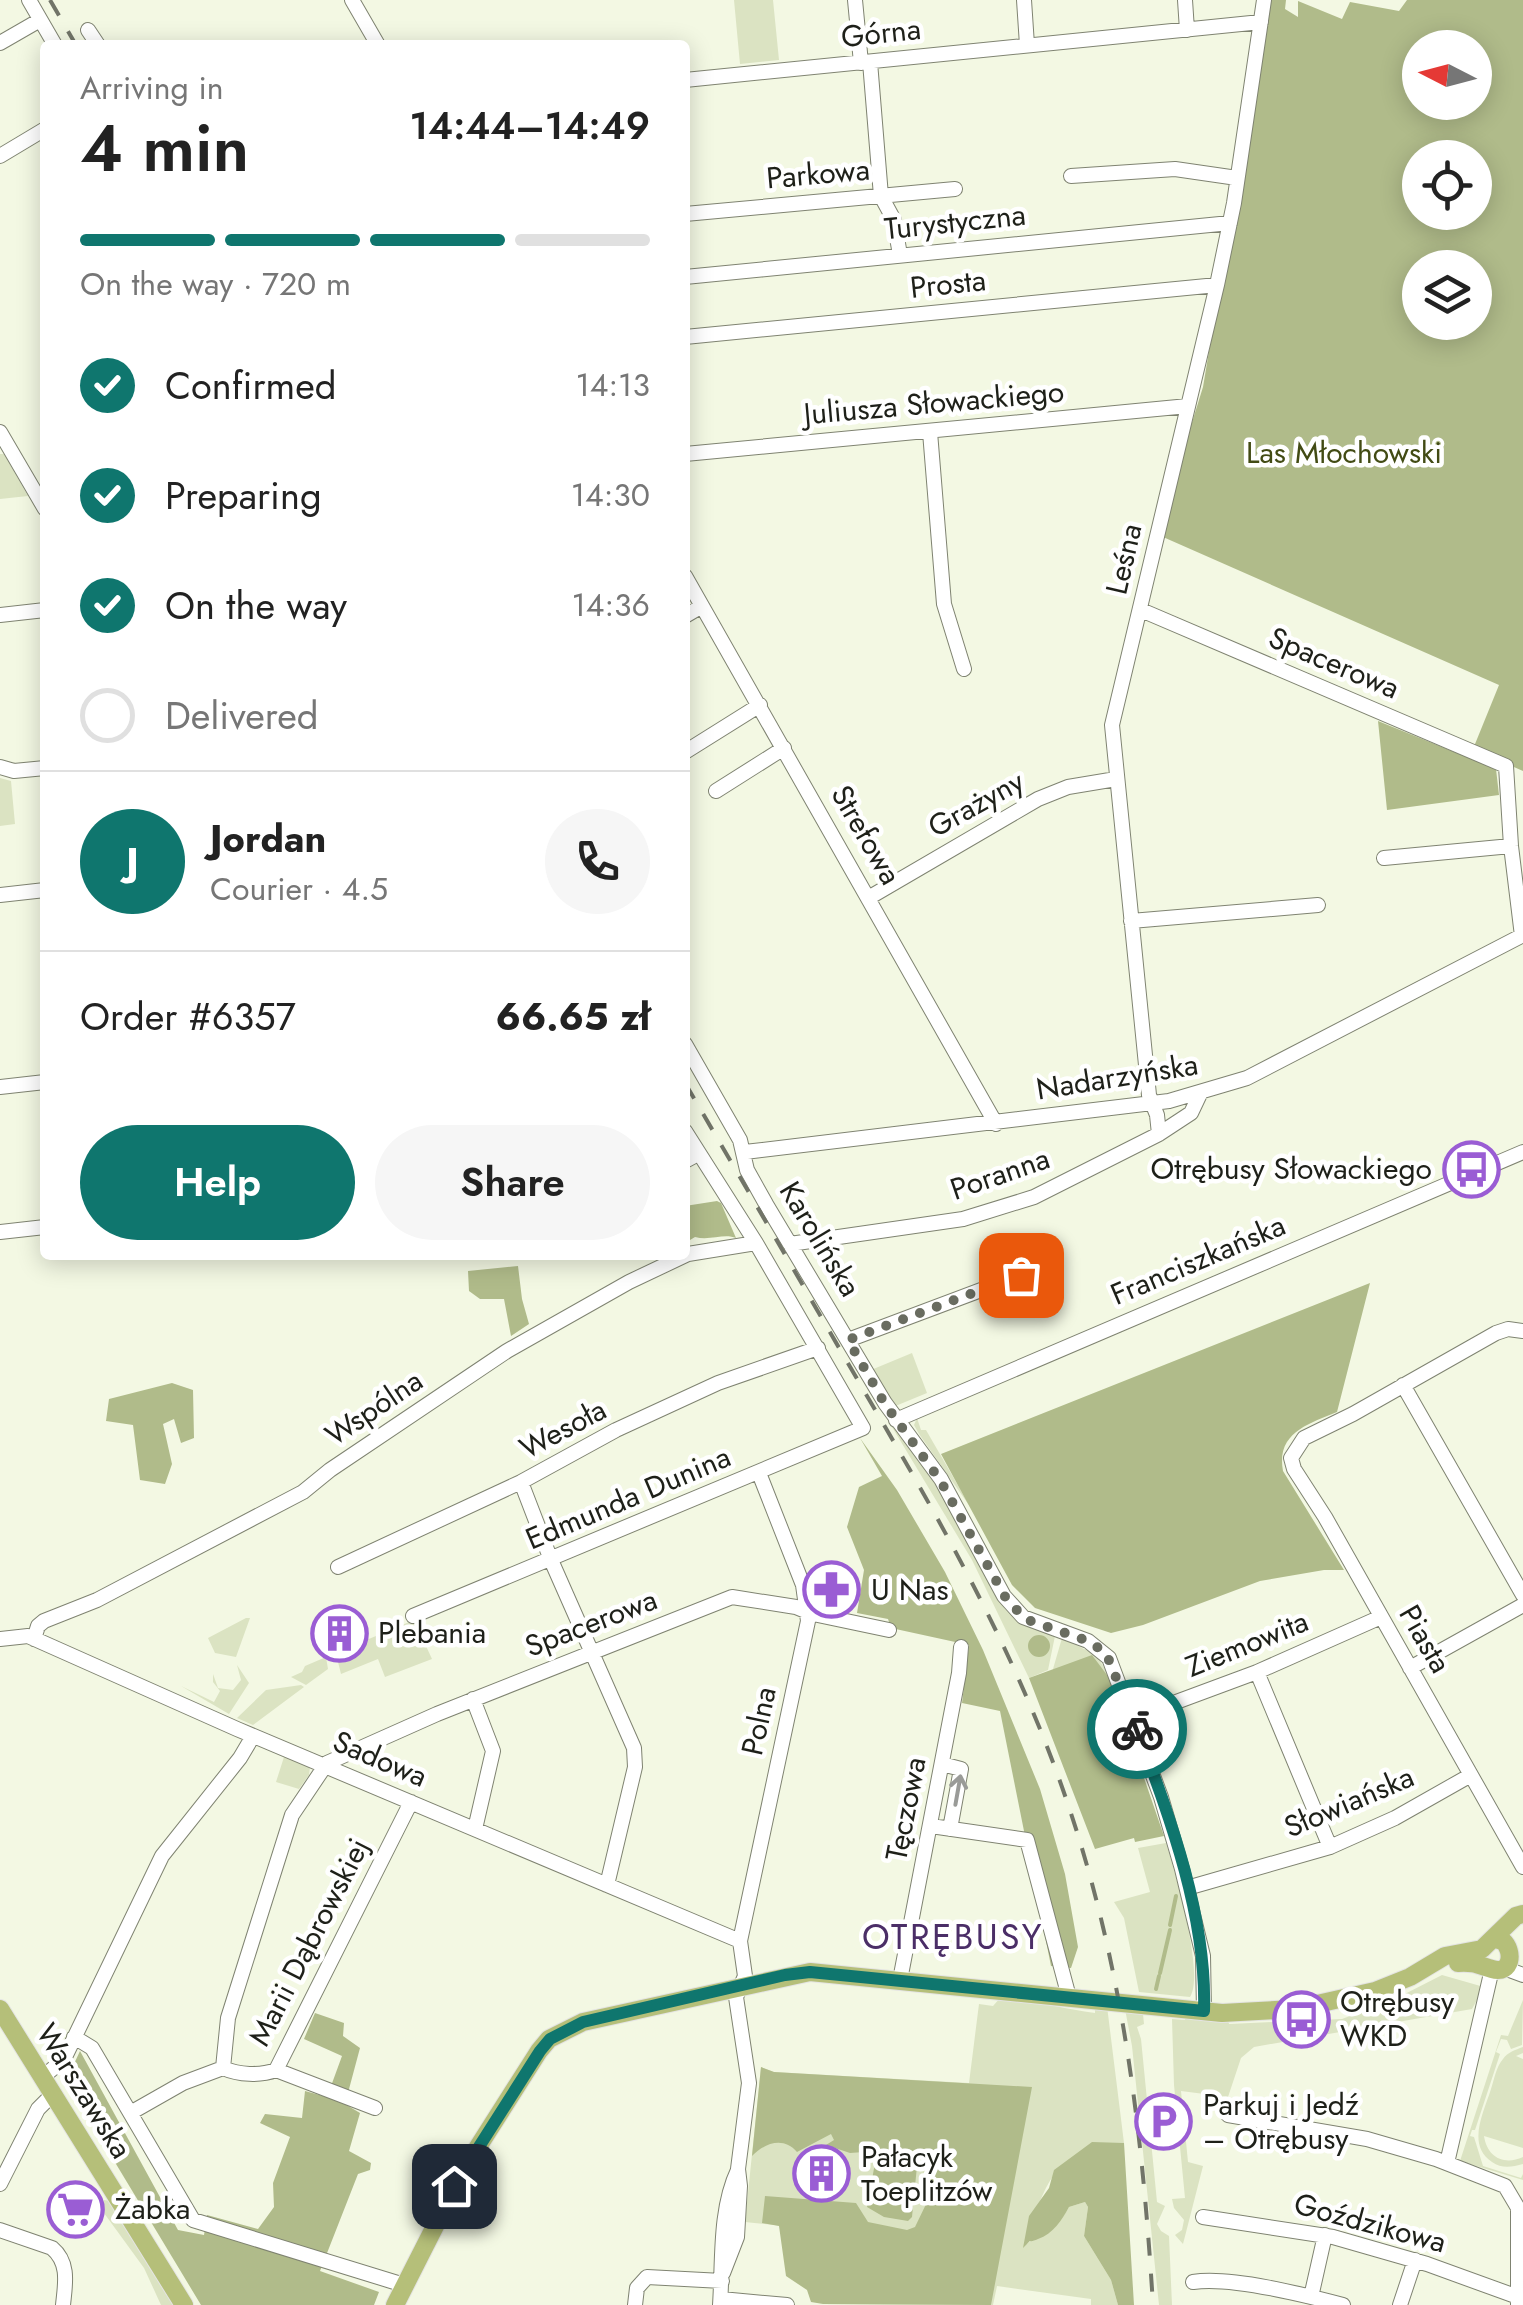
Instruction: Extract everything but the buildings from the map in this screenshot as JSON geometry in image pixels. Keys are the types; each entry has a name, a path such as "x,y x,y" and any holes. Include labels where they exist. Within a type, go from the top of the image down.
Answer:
{"main road":[{"path":"395,2305 464,2169 550,2039 583,2022 810,1972 1231,2013 1332,2002 1393,1985 1449,1955 1500,1957"},
{"name":"Warszawska","path":"0,2010 184,2305"}],"street":[{"path":"28,0 52,40"},
{"path":"352,0 375,40"},
{"path":"855,0 881,196 894,220 900,255"},
{"path":"1024,0 1027,45"},
{"path":"1185,0 1187,30"},
{"name":"Leśna","path":"1159,1134 1151,1103 1112,725 1230,223 1264,0"},
{"path":"0,43 40,20"},
{"name":"Górna","path":"690,80 1261,22"},
{"path":"88,30 95,40"},
{"path":"0,156 40,133"},
{"path":"1071,176 1175,169 1237,178"},
{"name":"Parkowa","path":"690,214 955,189"},
{"name":"Turystyczna","path":"690,276 1230,223"},
{"name":"Prosta","path":"690,337 1216,285"},
{"name":"Juliusza Słowackiego","path":"690,454 1188,406"},
{"path":"0,432 40,501"},
{"path":"930,432 944,604 964,669"},
{"name":"Strefowa","path":"690,585 996,1124"},
{"path":"690,613 702,606"},
{"name":"Spacerowa","path":"1140,610 1506,766 1511,846"},
{"path":"0,615 40,611"},
{"path":"690,749 760,705"},
{"path":"716,791 784,748"},
{"path":"0,767 14,772 40,769"},
{"name":"Grażyny","path":"870,897 1038,799 1068,788 1116,779"},
{"path":"1384,858 1511,846 1522,936"},
{"path":"0,895 40,891"},
{"path":"1131,921 1318,904"},
{"name":"Nadarzyńska","path":"745,1152 996,1124 1200,1094 1247,1078 1522,936"},
{"name":"Karolińska","path":"690,1053 745,1152 748,1173 896,1420 940,1480 1011,1606 1032,1622 1088,1641 1106,1653 1161,1797 1187,1888 1203,1956 1204,2011"},
{"path":"0,1087 40,1083"},
{"name":"Poranna","path":"790,1244 963,1220 1034,1198 1159,1134 1191,1113 1200,1094"},
{"name":"Franciszkańska","path":"896,1420 1523,1152"},
{"path":"692,1157 756,1243 818,1348"},
{"path":"0,1232 40,1228"},
{"name":"Wspólna","path":"690,1254 756,1243"},
{"name":"Wspólna","path":"34,1638 44,1621 108,1594 288,1501 507,1351 676,1260"},
{"path":"848,1340 1021,1275"},
{"path":"1523,1330 1496,1333 1403,1385 1523,1595"},
{"name":"Edmunda Dunina","path":"413,1616 863,1428 818,1348"},
{"name":"Wesoła","path":"338,1566 521,1482 616,1430 718,1382 818,1348"},
{"name":"Piasta","path":"1403,1385 1302,1439 1292,1454 1294,1469 1523,1867"},
{"name":"Polna","path":"721,2302 722,2250 731,2184 738,2169 748,2083 736,1997 745,1970 740,1940 808,1611 803,1585 759,1472"},
{"path":"521,1482 634,1748 634,1767 607,1884"},
{"name":"Spacerowa","path":"324,1766 473,1699 732,1597 889,1630"},
{"path":"1410,1668 1523,1604"},
{"name":"Ziemowita","path":"1133,1718 1257,1672 1381,1617"},
{"name":"Sadowa","path":"0,1640 16,1635 34,1638 253,1736 740,1940"},
{"name":"Tęczowa","path":"900,1980 962,1648"},
{"path":"1257,1672 1330,1847"},
{"path":"473,1699 493,1751 475,1829"},
{"path":"43,2077 62,2062 165,1851 244,1754 253,1736"},
{"path":"942,1764 961,1770 950,1829"},
{"path":"228,2071 228,2018 292,1815 324,1766"},
{"name":"Słowiańska","path":"1187,1888 1330,1847 1396,1818 1471,1775"},
{"name":"Marii Dąbrowskiej","path":"132,2112 183,2083 228,2071 276,2070 411,1802"},
{"path":"931,1826 1027,1840 1069,1998"},
{"path":"1446,2163 1500,1957 1523,1975"},
{"path":"74,2037 92,2048 194,2220 404,2285"},
{"path":"276,2070 375,2108"},
{"path":"0,2184 4,2166 38,2109 53,2094"},
{"path":"1228,2115 1367,2139 1502,2184 1515,2198 1518,2301"},
{"name":"Goździkowa","path":"1203,2217 1325,2235 1415,2260 1518,2301"},
{"path":"0,2230 59,2254 64,2268 62,2305"},
{"path":"1311,2297 1325,2235"},
{"path":"1400,2305 1415,2260"},
{"path":"635,2305 639,2284 647,2277 722,2277"},
{"path":"1193,2282 1210,2281 1343,2305"},
{"path":"721,2302 787,2305"}],"shaded area":[{"path":"734,0 773,0 779,60 740,64"},
{"name":"Las Młochowski","path":"1268,0 1286,0 1285,9 1298,17 1298,1 1342,19 1350,2 1399,11 1407,0 1523,0 1523,771 1473,749 1499,685 1163,537 1176,474 1203,387"},
{"path":"0,454 4,454 28,496 0,499"},
{"path":"1378,721 1496,769 1499,795 1387,810"},
{"path":"0,778 11,781 15,824 0,826"},
{"path":"721,1203 736,1238 690,1240 690,1205"},
{"path":"518,1266 529,1324 511,1336 504,1299 480,1299 469,1291 468,1271"},
{"path":"1370,1283 1337,1412 1296,1432 1284,1447 1282,1458 1283,1471 1344,1570 1260,1581 1111,1633 1035,1608 1012,1585 941,1454"},
{"path":"912,1353 927,1393 893,1407 871,1370"},
{"path":"172,1383 193,1390 194,1438 181,1443 174,1419 163,1424 172,1464 165,1484 140,1480 133,1425 106,1421 109,1399"},
{"path":"880,1407 943,1492 1005,1609 1021,1624 1055,1636 1048,1670 1029,1678 972,1560"},
{"path":"917,1418 971,1508 919,1434 914,1425"},
{"path":"860,1438 897,1490 945,1572 983,1650 1040,1789 1065,1874 1078,1947 1071,1968 1051,1966 1000,1711 962,1703 969,1645 891,1628 888,1619 857,1613 864,1570 847,1527 859,1487 882,1476"},
{"path":"250,1618 236,1657 215,1653 208,1638"},
{"path":"414,1620 432,1659 385,1677 378,1659 341,1674 337,1658 345,1649"},
{"path":"1039,1635 1047,1638 1047,1654 1039,1657 1031,1654 1028,1646 1031,1638"},
{"path":"1062,1638 1096,1655 1111,1678 1053,1669"},
{"path":"1092,1655 1110,1679 1164,1836 1135,1842 1134,1838 1095,1849 1029,1678"},
{"path":"326,1657 328,1669 306,1685 291,1677 305,1666"},
{"path":"237,1665 249,1683 229,1714 181,1686 214,1702 220,1691 213,1682 213,1674 218,1688 233,1690 241,1680"},
{"path":"304,1687 253,1725 237,1718 266,1690"},
{"path":"284,1757 310,1767 299,1789 276,1782"},
{"path":"1166,1843 1191,1946 1194,1985 1190,1997 1139,1992 1124,1918 1114,1902 1150,1892 1138,1848"},
{"path":"1442,1975 1484,1987 1472,2009 1254,2047 1241,2058 1228,2097 1181,2091 1188,2162 1203,2166 1183,2244 1175,2235 1182,2230 1184,2220 1172,2199 1185,2198 1172,2019 1185,2020 1186,2015 1228,2020 1229,2024 1342,2019"},
{"path":"1001,1997 1095,2013 1095,2005 1107,2006 1124,2143 1099,2147 1066,2162 1046,2188 1024,2246 1054,2226 1069,2207 1085,2202 1088,2207 1084,2236 1111,2280 1118,2305 1091,2305 1091,2299 997,2286 993,2305 823,2304 804,2228 745,2222 761,2067 774,2072 969,2083 979,2004 993,2006"},
{"path":"1523,2000 1522,2045 1511,2049 1507,2040 1501,2039 1496,2052 1500,2054 1470,2136 1474,2137 1483,2166 1521,2178 1523,2174 1523,2180 1460,2161 1501,2035 1508,2036"},
{"path":"1125,2009 1143,2014 1144,2024 1137,2027 1157,2202 1165,2206 1157,2224 1169,2236 1172,2305 1159,2305"},
{"path":"315,2013 344,2023 343,2036 360,2048 345,2104 360,2113 349,2151 371,2163 370,2170 358,2174 320,2271 379,2292 374,2305 201,2305 66,2081 80,2051 178,2230 204,2235 207,2215 258,2229 274,2207 273,2183 290,2137 260,2123 265,2114 302,2118 305,2091 327,2097 342,2056 304,2039"},
{"path":"1523,2047 1523,2053 1516,2056 1523,2059 1523,2148 1484,2136 1498,2158 1523,2157 1523,2164 1503,2166 1484,2155 1479,2128 1499,2066 1507,2055"},
{"path":"761,2067 774,2072 1032,2087 991,2305 811,2302 807,2290 786,2276 779,2226 762,2223 765,2196 856,2203 868,2222 907,2230 915,2227 929,2198 934,2157 932,2153 891,2150 850,2153 826,2145 834,2140 831,2134 797,2152 786,2144 775,2143 752,2156"},
{"path":"1092,2142 1124,2143 1134,2305 1118,2305 1111,2280 1084,2236 1088,2207 1085,2202 1069,2207 1053,2230 1023,2248 1029,2216 1049,2188 1054,2170"},
{"path":"887,2159 917,2166 912,2217 908,2221 884,2217 867,2207 875,2163"},
{"path":"104,2200 110,2201 174,2305 161,2305 144,2268 104,2213"}],"waterway":[{"path":"1170,1925 1176,1896"},
{"path":"1160,1973 1170,1930"},
{"path":"1156,1989 1159,1976"}],"railway":[{"path":"50,0 73,40"},
{"path":"690,1092 948,1538 1043,1735 1083,1851 1114,1978 1143,2172 1153,2305"}],"way so far":[{"path":"1021,1275 848,1340 885,1404 950,1496 1008,1602 1028,1620 1088,1641 1106,1653 1137,1729"}],"place":[{"name":"Otrębusy Słowackiego","path":"1471,1169"},
{"name":"U Nas","path":"832,1590"},
{"name":"Plebania","path":"339,1633"},
{"name":"Otrębusy WKD","path":"1301,2019"},
{"name":"Parkuj i Jedź – Otrębusy","path":"1164,2122"},
{"name":"Pałacyk Toeplitzów","path":"822,2174"},
{"name":"Żabka","path":"76,2209"}],"district":[{"name":"OTRĘBUSY","path":"953,1937"}],"route":[{"path":"454,2186 540,2051 550,2039 583,2022 810,1972 1204,2011 1203,1956 1193,1911 1137,1729"}]}
